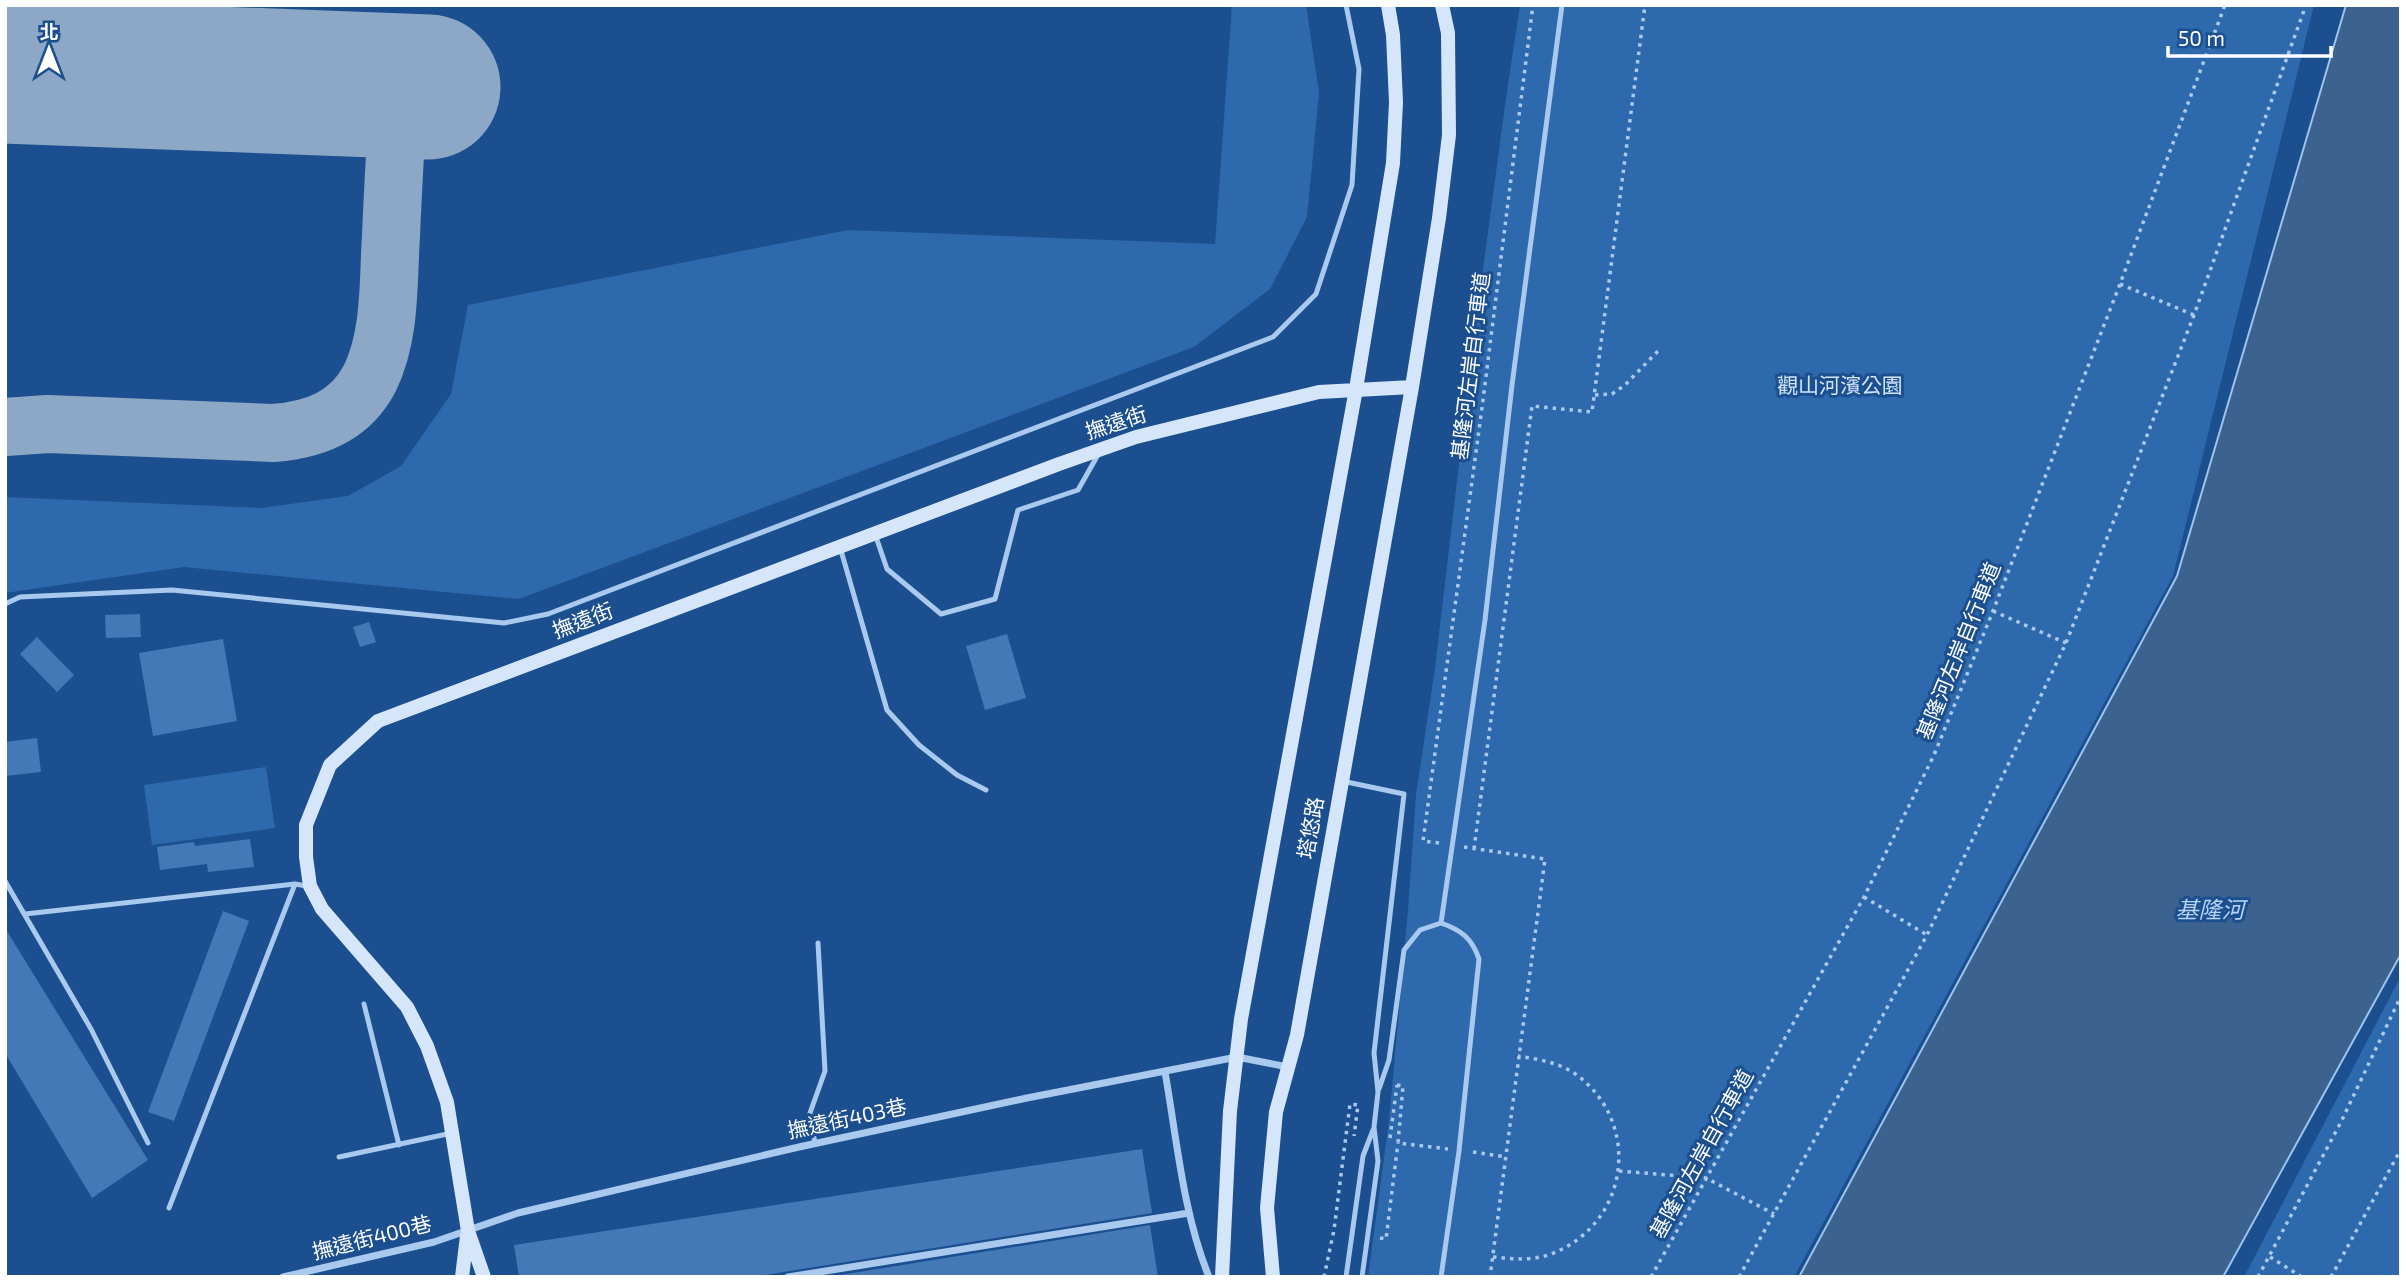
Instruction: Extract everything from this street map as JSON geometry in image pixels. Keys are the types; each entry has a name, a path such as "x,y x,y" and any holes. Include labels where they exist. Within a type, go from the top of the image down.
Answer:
{"main road":[{"path":"1356,389 1392,163 1396,102 1393,35 1388,5"},
{"path":"1412,387 1439,218 1449,135 1448,33 1442,5"},
{"name":"撫遠街","path":"484,1277 468,1231 447,1102 427,1046 407,1007 303,885 306,825 330,765 378,721 1136,437 1319,392 1412,387"},
{"name":"塔悠路","path":"1273,1277 1267,1208 1276,1112 1297,1035 1412,387"},
{"name":"塔悠路","path":"1222,1277 1230,1111 1241,1019 1356,389"},
{"name":"撫遠街","path":"462,1277 468,1231"}],"street":[{"path":"1237,1057 1288,1067"},
{"name":"撫遠街403巷","path":"468,1231 510,1215 815,1144 1027,1098 1237,1057"},
{"path":"1166,1072 1189,1213 1209,1277"},
{"path":"788,1277 1189,1213"},
{"name":"撫遠街400巷","path":"283,1277 425,1244 468,1231"}],"lane":[{"path":"5,604 20,597 172,590 504,623 548,614 1273,337 1315,294 1352,185 1359,69 1346,5"},
{"path":"1441,923 1485,620 1512,385 1562,5"},
{"path":"874,534 887,569 941,614 995,599 1018,510 1078,491 1102,449"},
{"path":"840,547 887,710 919,745 957,775 986,790"},
{"path":"1340,781 1404,794 1374,1053 1378,1092 1374,1127 1378,1161 1362,1277"},
{"path":"5,881 91,1029 148,1143"},
{"path":"25,914 303,885 169,1208"},
{"path":"1378,1092 1389,1060 1404,950 1420,930 1441,923 1456,929 1469,938 1479,959 1459,1150 1441,1277"},
{"path":"815,1144 810,1114 825,1071 818,943"},
{"path":"365,1004 398,1145"},
{"path":"1346,1277 1363,1156 1374,1127"},
{"path":"339,1157 452,1133"}],"path":[{"name":"基隆河左岸自行車道","path":"1437,843 1423,841 1533,5"},
{"path":"1490,1277 1545,859 1474,849 1532,406 1592,412 1645,5"},
{"name":"基隆河左岸自行車道","path":"1651,1277 1864,897 1934,755 2120,284 2225,5"},
{"path":"1738,1277 1927,935 2066,643 2194,315 2306,5"},
{"path":"2120,284 2194,315"},
{"path":"1595,395 1612,394 1625,385 1659,350"},
{"path":"1993,611 2066,643"},
{"path":"1864,897 1927,935"},
{"path":"2258,1277 2341,1122 2401,996"},
{"path":"1493,1257 1522,1260 1550,1254 1575,1242 1596,1223 1611,1198 1619,1171 1619,1142 1610,1115 1594,1091 1573,1072 1546,1060 1518,1056"},
{"path":"1386,1239 1403,1086 1397,1085"},
{"path":"1398,1143 1506,1157"},
{"path":"2330,1277 2401,1150"},
{"path":"1619,1171 1706,1178 1774,1214"},
{"path":"2270,1257 2302,1277"}],"green space":[{"path":"1232,5 1306,5 1319,93 1307,217 1270,289 1194,347 519,599 184,567 5,593 5,497 261,508 348,496 401,466 451,394 468,305 848,230 1215,244"},
{"name":"觀山河濱公園","path":"1520,5 2314,5 2173,576 1794,1277 1368,1277 1389,1121 1416,795 1435,668 1475,328"},
{"path":"266,767 275,828 152,845 144,785"},
{"path":"2401,976 2401,1277 2244,1277"}],"water":[{"name":"基隆河","path":"2346,5 2401,5 2401,954 2223,1277 1799,1277 2177,576"}],"building":[{"path":"140,614 141,637 106,638 105,615"},
{"path":"369,622 376,642 360,647 353,627"},
{"path":"1007,634 1026,698 985,710 966,646"},
{"path":"37,637 74,675 57,692 20,654"},
{"path":"223,639 237,721 153,736 139,653"},
{"path":"37,738 41,772 5,776 5,742"},
{"path":"250,839 254,867 208,872 207,864 160,870 157,847 194,842 195,846"},
{"path":"223,911 249,921 174,1121 148,1112"},
{"path":"5,928 148,1160 92,1198 5,1053"},
{"path":"1142,1149 1152,1213 752,1277 519,1277 514,1245"},
{"path":"1150,1225 1158,1277 828,1277"}],"taxiway":[{"path":"5,427 48,424 273,433 316,425 352,403 370,378 382,344 385,326 399,86"}],"runway":[{"path":"5,71 428,87"}]}
